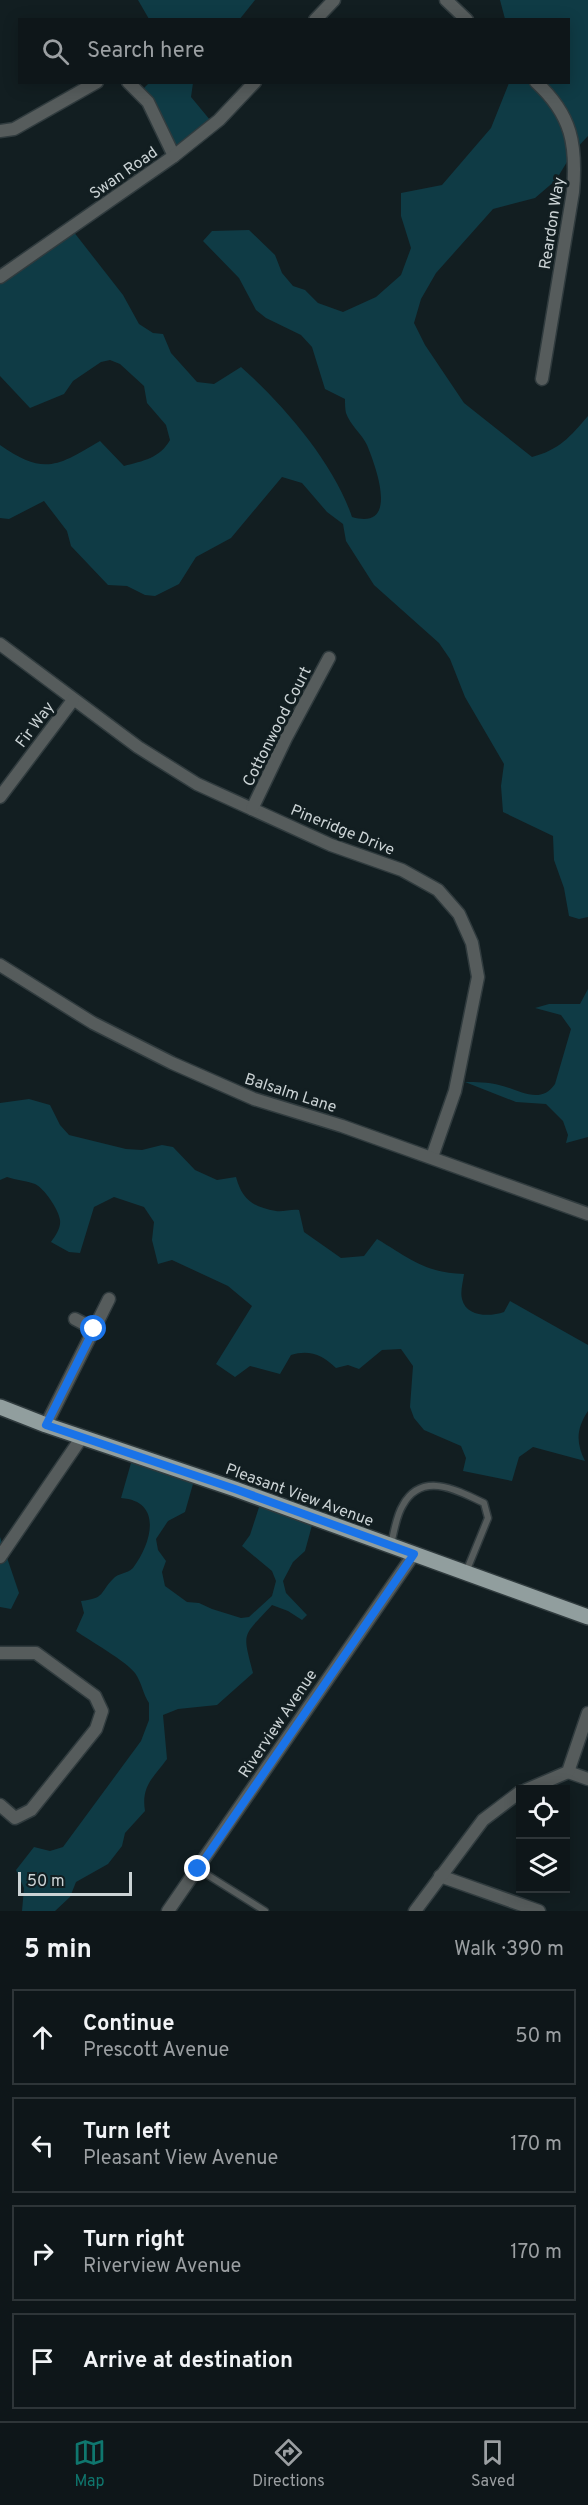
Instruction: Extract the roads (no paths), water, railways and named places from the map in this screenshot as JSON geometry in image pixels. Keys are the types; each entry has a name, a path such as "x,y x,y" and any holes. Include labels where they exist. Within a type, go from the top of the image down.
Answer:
{"main road":[{"name":"Pleasant View Avenue","path":"0,1407 588,1617"}],"street":[{"path":"317,18 334,0"},
{"path":"446,0 465,18"},
{"path":"0,130 14,129 93,84"},
{"path":"130,84 148,102 174,156"},
{"name":"Swan Road","path":"0,277 174,156 219,120 253,84"},
{"name":"Reardon Way","path":"538,84 553,98 568,126 576,164 542,378"},
{"name":"Pineridge Drive","path":"0,644 138,747 197,784 331,845 402,870 438,890 459,914 472,943 478,977 455,1091 432,1157"},
{"name":"Cottonwood Court","path":"252,809 286,738 329,658"},
{"name":"Fir Way","path":"0,797 73,700"},
{"name":"Balsalm Lane","path":"0,964 93,1023 172,1063 254,1099 432,1157 588,1214"},
{"path":"46,1425 109,1299"},
{"path":"75,1319 94,1329"},
{"path":"0,1557 82,1437"},
{"name":"Riverview Avenue","path":"168,1911 414,1554"},
{"path":"0,1660 0,1652 36,1653 95,1696 102,1711 96,1729 31,1810 15,1818 0,1805"},
{"path":"568,1772 588,1713"},
{"path":"538,1785 568,1772 588,1779"},
{"path":"415,1911 483,1820 516,1795"},
{"path":"440,1876 538,1911"}],"lane":[{"path":"391,1545 402,1506 414,1490 429,1484 460,1491 484,1503 488,1518 466,1572"},
{"path":"198,1869 265,1911"}]}
